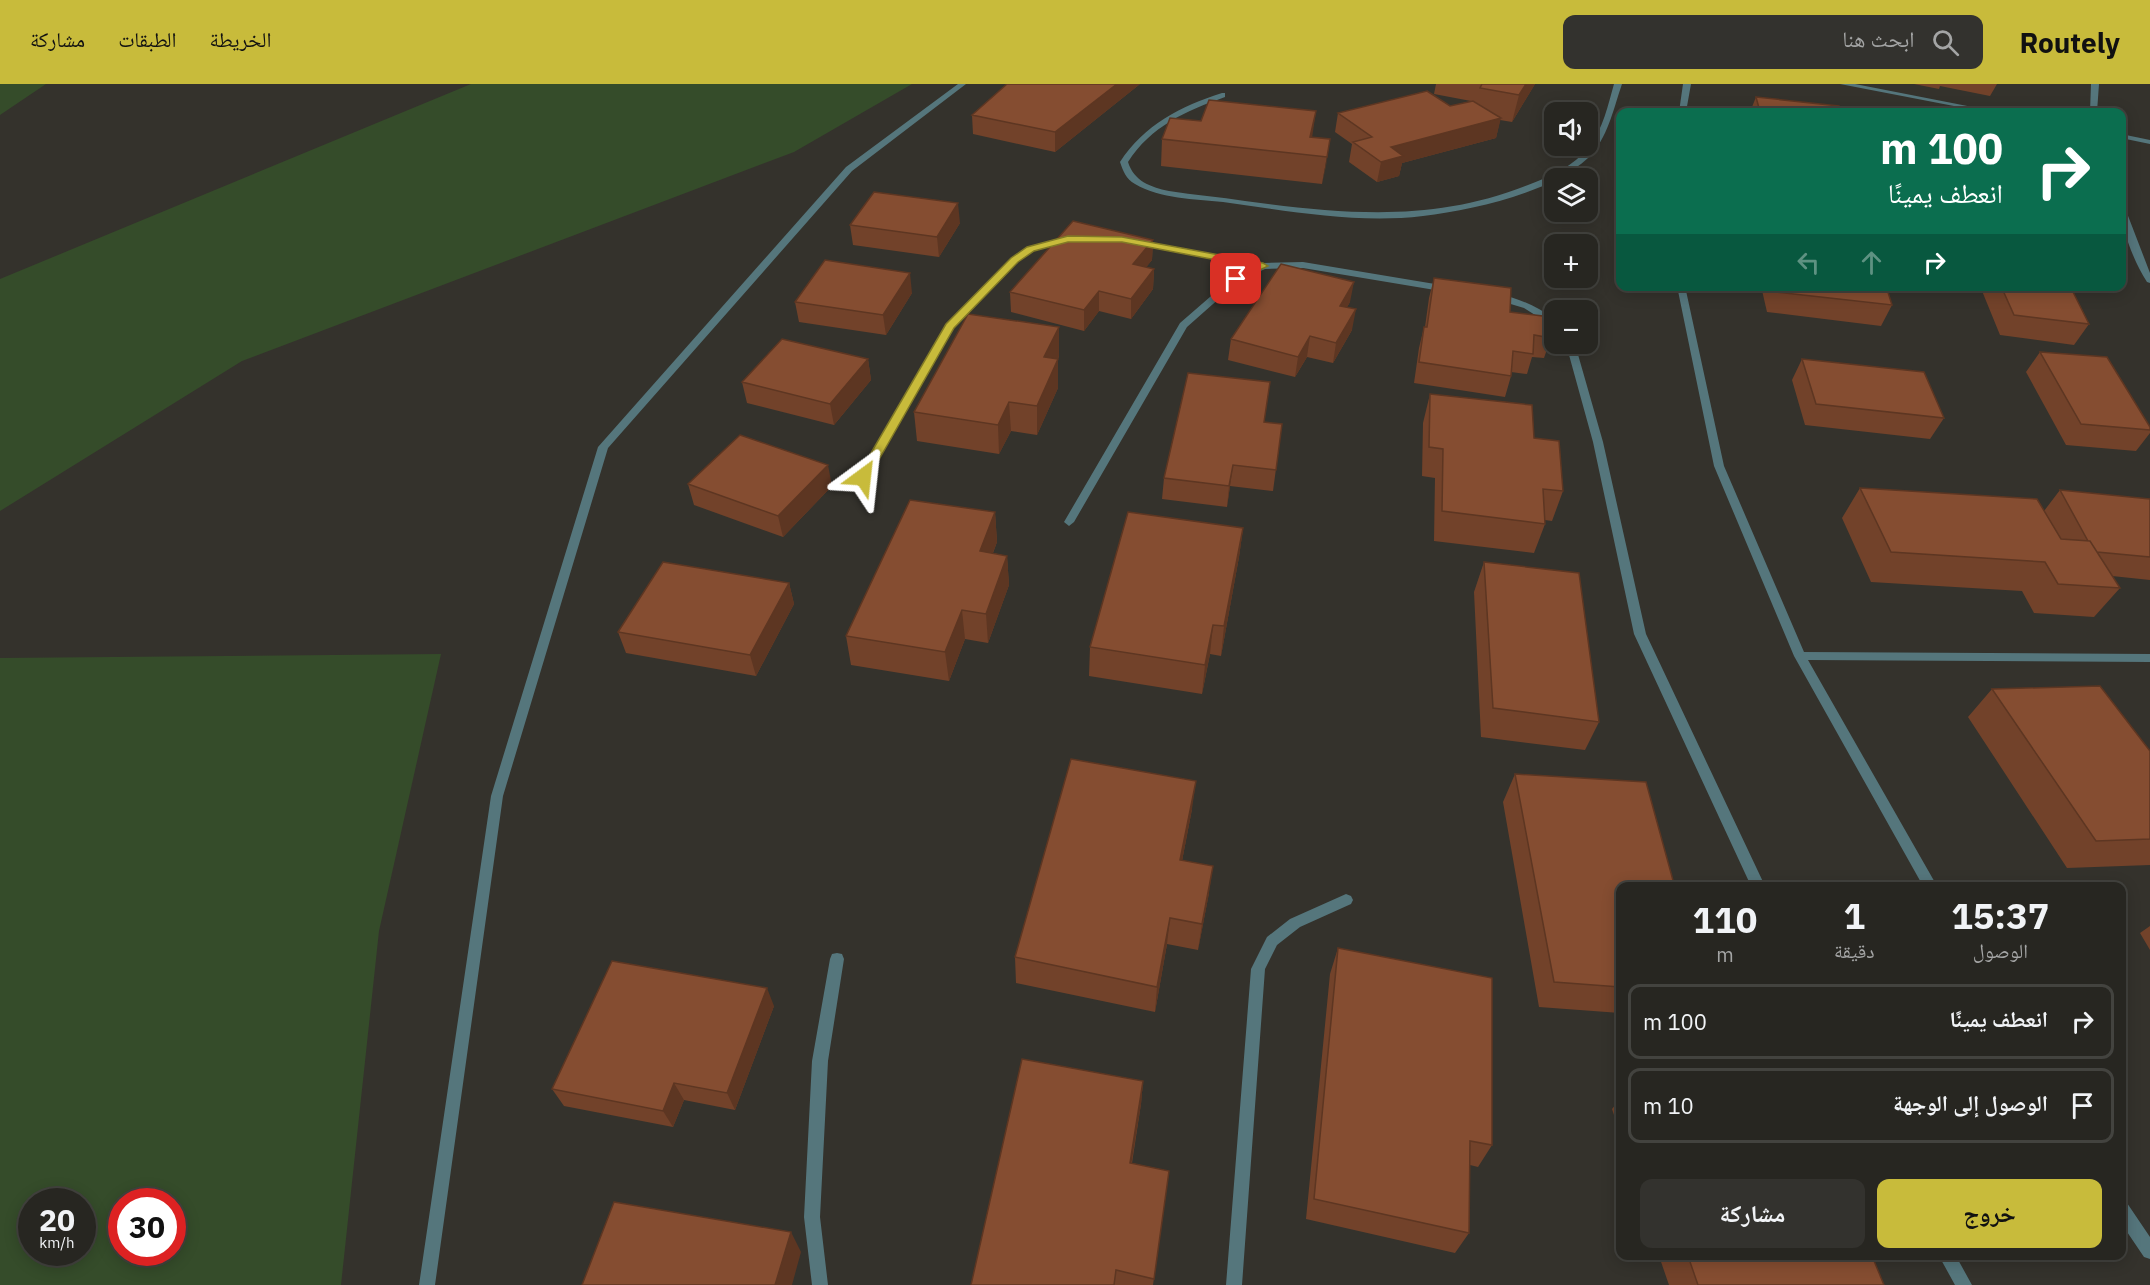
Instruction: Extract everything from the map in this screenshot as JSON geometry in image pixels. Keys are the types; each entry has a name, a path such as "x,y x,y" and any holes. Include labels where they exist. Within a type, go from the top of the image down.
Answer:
{"street":[{"path":"427,1285 497,796 603,447 849,169 962,84"},
{"path":"1222,95 1176,112 1149,131 1131,149 1124,162 1127,174 1138,183 1153,189 1184,195 1343,216 1396,216 1448,211 1496,200 1545,180 1582,159 1599,142 1618,84"},
{"path":"1683,108 1687,84"},
{"path":"1844,84 1973,108"},
{"path":"2094,108 2095,84"},
{"path":"2126,137 2150,142"},
{"path":"2126,221 2150,280"},
{"path":"863,477 950,326 1014,260 1030,249 1068,239 1079,239"},
{"path":"1122,239 1263,266 1304,266 1452,290"},
{"path":"1069,522 1183,325 1236,279 1263,266"},
{"path":"1682,291 1719,466 1800,656 1928,882"},
{"path":"1486,295 1509,299 1535,310 1544,317"},
{"path":"1573,354 1598,442 1640,634 1756,882"},
{"path":"1800,656 2150,658"},
{"path":"1234,1285 1258,969 1272,941 1295,923 1346,900"},
{"path":"820,1285 812,1217 820,1061 837,959"},
{"path":"2126,1216 2150,1251"},
{"path":"1949,1260 1964,1285"}],"green space":[{"path":"0,84 46,84 0,115"},
{"path":"471,84 912,84 794,152 242,361 0,511 0,279"},
{"path":"441,654 379,931 341,1285 0,1285 0,658"}],"building":[{"path":"1007,84 1117,84 1055,132 972,115"},
{"path":"1482,84 1526,84 1519,95 1480,88"},
{"path":"1427,91 1450,106 1473,101 1501,118 1391,147 1403,156 1381,162 1353,142 1372,137 1338,113"},
{"path":"1756,97 1839,106 1840,108 1759,108"},
{"path":"1209,100 1316,111 1310,137 1330,139 1327,157 1162,139 1170,118 1201,121"},
{"path":"874,192 958,203 937,237 850,225"},
{"path":"1073,221 1153,240 1133,264 1154,269 1131,299 1099,291 1084,310 1010,292"},
{"path":"825,260 910,273 883,315 795,302"},
{"path":"1281,264 1354,282 1340,306 1356,309 1336,343 1310,336 1298,357 1231,339"},
{"path":"1434,278 1511,288 1510,312 1544,316 1544,337 1534,335 1533,354 1513,351 1511,376 1419,362 1424,327 1427,327"},
{"path":"1888,291 1892,305 1776,292"},
{"path":"2003,291 2072,291 2089,324 2014,315"},
{"path":"968,314 1059,327 1044,357 1058,359 1037,406 1009,402 998,425 914,412"},
{"path":"782,339 868,359 830,404 742,382"},
{"path":"2040,352 2107,357 2150,430 2081,424"},
{"path":"1802,359 1924,372 1944,418 1816,404"},
{"path":"1188,373 1270,382 1264,422 1282,424 1276,470 1233,465 1229,486 1164,478"},
{"path":"1430,394 1532,405 1534,438 1559,441 1563,491 1543,489 1545,524 1442,511 1443,449 1429,447"},
{"path":"740,435 828,465 778,516 688,484"},
{"path":"1860,488 2037,499 2061,539 2090,541 2120,588 2058,584 2045,562 1891,552"},
{"path":"2060,490 2150,499 2150,557 2097,552 2088,541"},
{"path":"910,500 995,512 980,551 1007,556 986,614 962,610 945,652 846,636"},
{"path":"1128,512 1243,528 1224,626 1213,625 1205,665 1090,647"},
{"path":"663,562 789,583 750,655 618,632"},
{"path":"1484,562 1579,573 1599,722 1493,708"},
{"path":"2100,686 2150,751 2150,839 2096,841 1992,689"},
{"path":"1071,759 1196,781 1180,860 1213,866 1202,924 1170,918 1157,987 1015,957"},
{"path":"1515,774 1646,782 1673,882 1616,882 1616,987 1554,982"},
{"path":"1338,948 1492,978 1492,1145 1470,1141 1469,1233 1314,1199"},
{"path":"612,961 767,988 727,1093 674,1083 663,1111 552,1089"},
{"path":"1022,1059 1143,1081 1130,1163 1169,1171 1154,1279 1116,1270 1114,1285 971,1285"},
{"path":"614,1202 791,1232 775,1285 582,1285"},
{"path":"1689,1260 1874,1260 1884,1285 1698,1285"}],"route":[{"path":"863,477 950,326 1014,260 1030,249 1068,239 1122,239 1263,266 1236,279"}]}
